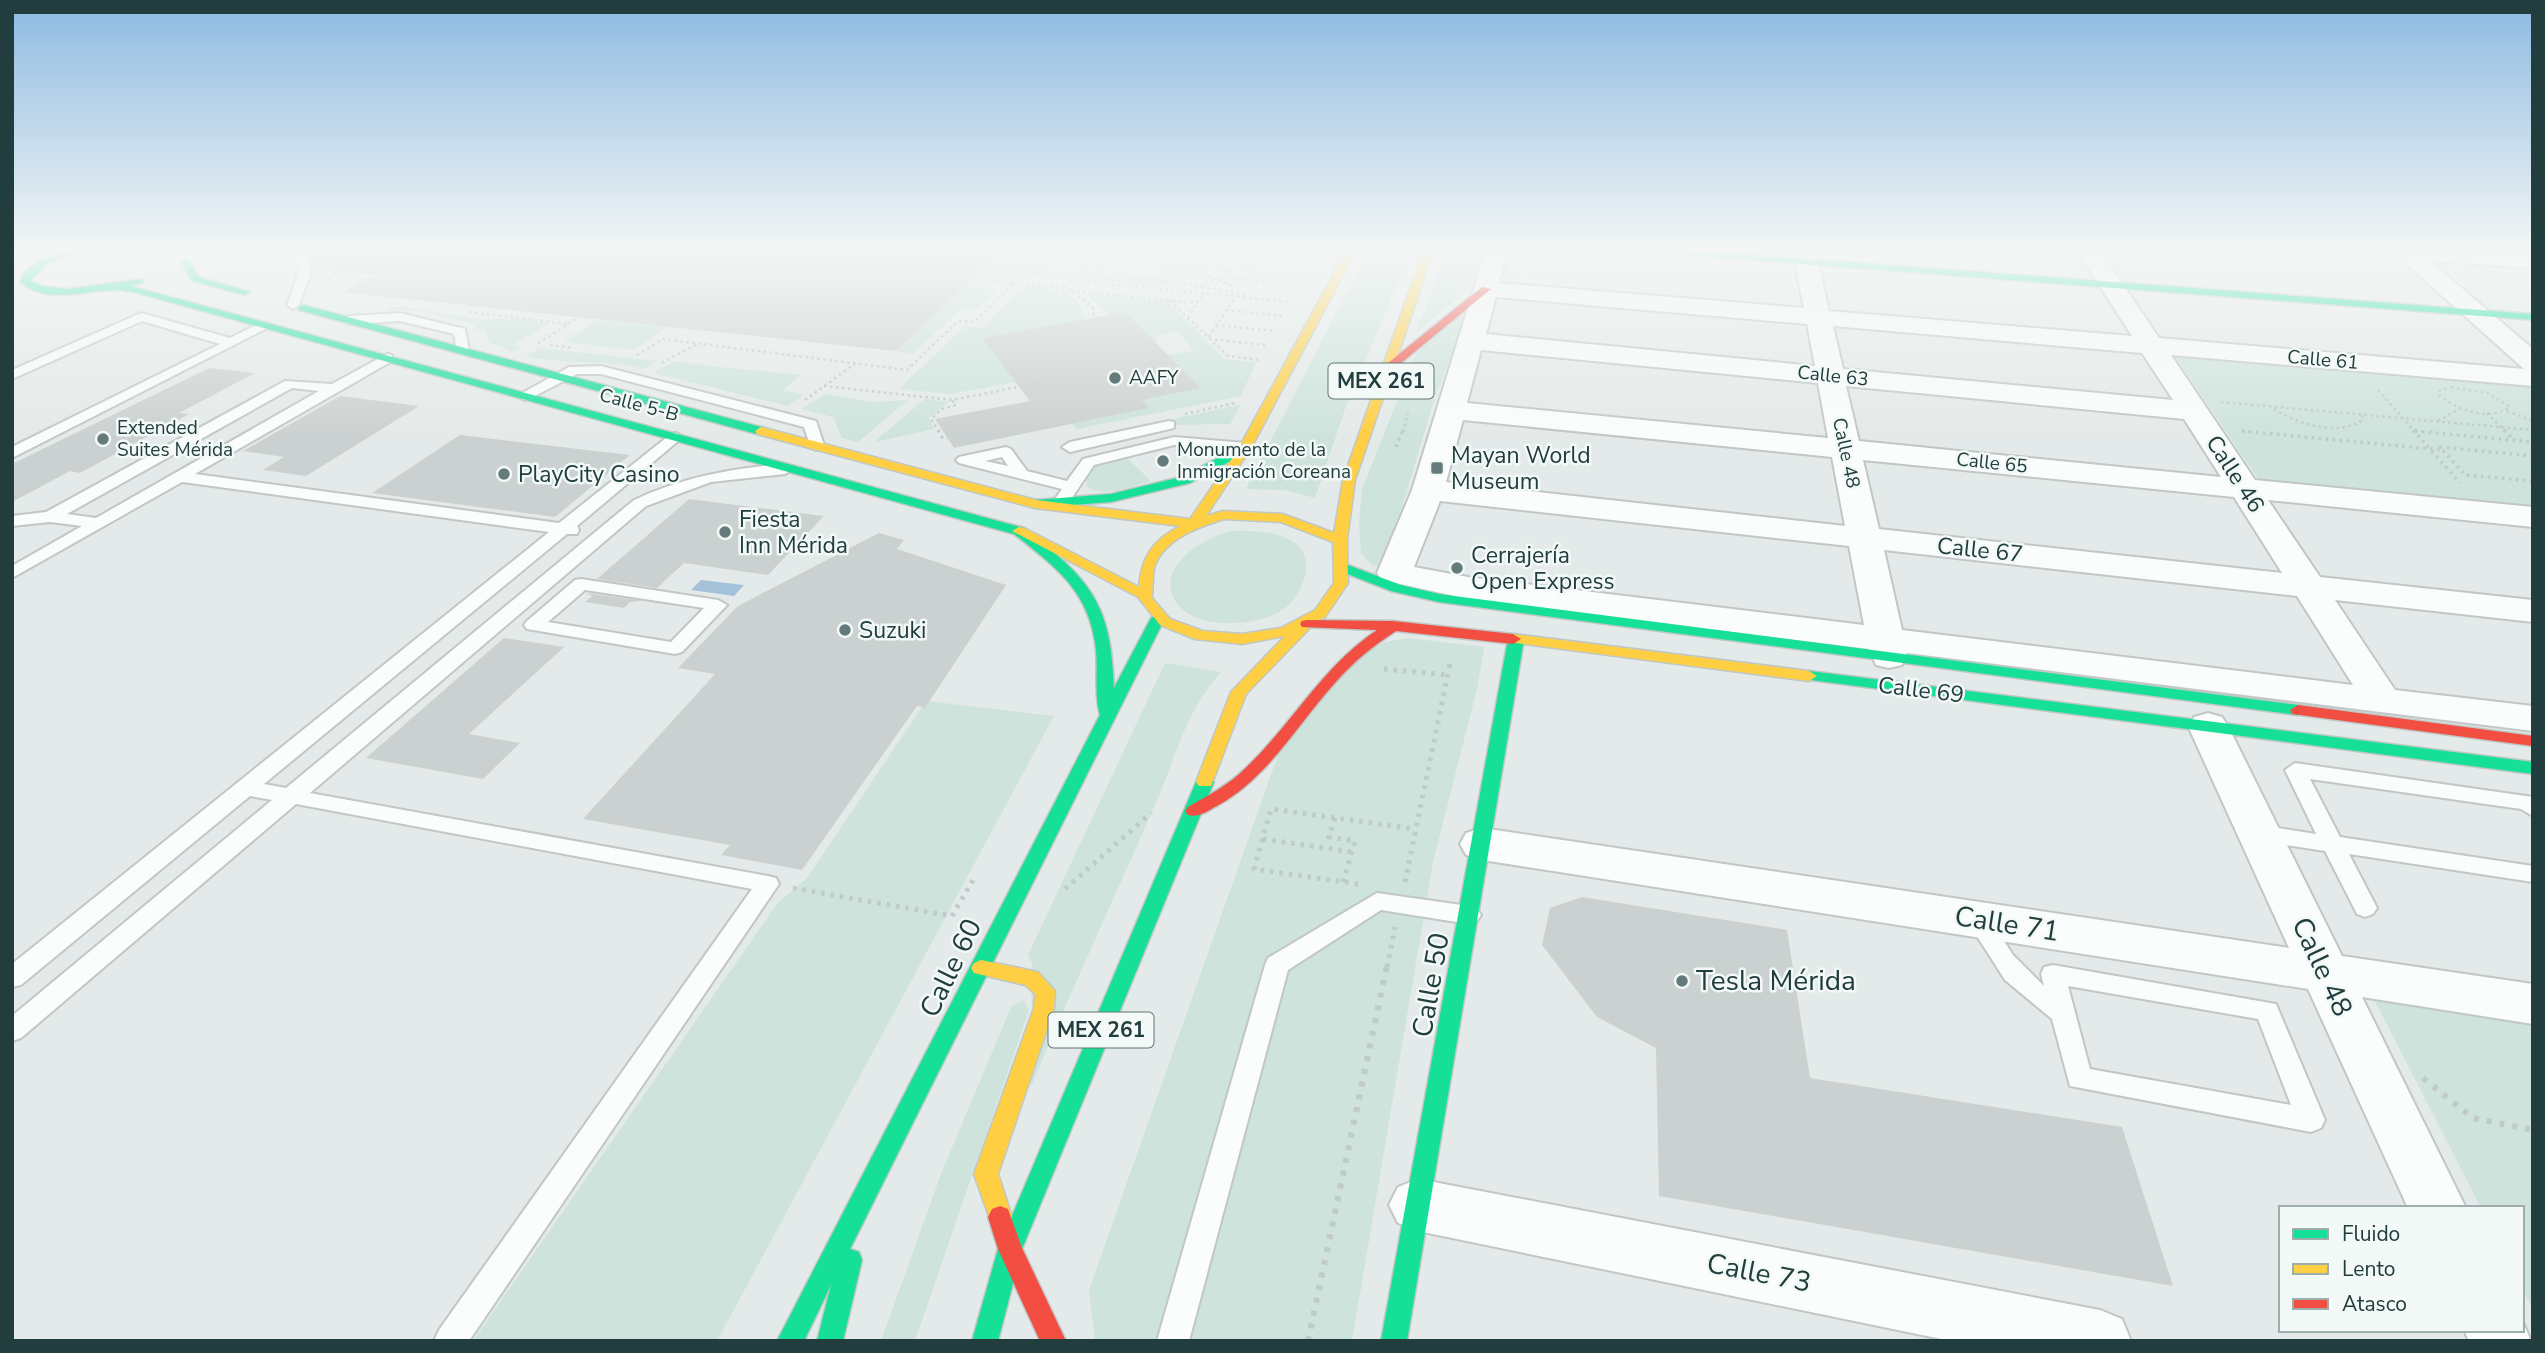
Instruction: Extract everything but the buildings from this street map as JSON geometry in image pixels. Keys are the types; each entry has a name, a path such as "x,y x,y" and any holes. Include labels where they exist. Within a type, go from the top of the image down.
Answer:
{"street":[{"name":"Calle 5-B","path":"215,312 1018,531 1142,594"},
{"name":"Calle 5-B","path":"320,312 1035,504 1194,524"},
{"name":"MEX 261","path":"1194,524 1245,448 1318,312"},
{"name":"MEX 261","path":"1340,540 1349,480 1406,312"},
{"path":"1385,371 1457,312"},
{"path":"1428,490 1479,312"},
{"name":"Calle 61","path":"1760,312 2533,378"},
{"name":"Calle 48","path":"1817,312 1887,648"},
{"name":"Calle 46","path":"2129,312 2151,345 2206,406 2245,488 2382,699"},
{"path":"2476,312 2533,363"},
{"path":"2496,312 2533,317"},
{"name":"Calle 63","path":"1471,341 1830,376 2206,406"},
{"name":"Calle 65","path":"1451,410 2533,517"},
{"path":"1035,504 1111,498 1185,480 1245,448"},
{"name":"Calle 67","path":"1428,490 2533,611"},
{"name":"Calle 69","path":"1428,490 1394,573 1468,588 1707,625 1887,648 2533,741"},
{"path":"1223,515 1271,515 1294,519 1340,540 1345,568 1328,605 1304,627 1269,638 1227,640 1179,629 1158,618 1142,594 1142,579 1157,551 1171,537 1194,524 1223,515"},
{"path":"1018,531 1075,575 1096,608 1104,631 1107,713"},
{"name":"Calle 69","path":"1345,568 1396,588 1439,598 1707,625"},
{"name":"Calle 60","path":"789,1338 864,1200 1107,713 1158,618"},
{"path":"1194,811 1246,778 1328,673 1367,639 1393,626"},
{"name":"Calle 69","path":"1304,627 1393,626 1517,639 2533,768"},
{"name":"MEX 261","path":"985,1341 1010,1249 1194,811 1240,692 1304,627"},
{"name":"Calle 50","path":"1394,1341 1517,639"},
{"name":"Calle 69","path":"1887,648 2382,699 2533,719"},
{"name":"Calle 48","path":"2208,726 2436,1206"},
{"name":"Calle 71","path":"1482,844 2533,1004"},
{"path":"981,968 1031,978 1045,991 1044,1008 986,1174 1010,1249 1053,1341"},
{"path":"830,1341 864,1200"},
{"name":"Calle 73","path":"1418,1205 2099,1341"}],"lane":[{"path":"12,375 141,317 232,343"},
{"path":"12,453 267,325"},
{"path":"12,573 387,358"},
{"path":"524,396 562,377"},
{"path":"50,517 290,384 334,388"},
{"path":"1070,447 1169,425"},
{"path":"12,978 676,437"},
{"path":"1116,437 1130,451"},
{"path":"1061,502 1088,461 1174,441 1245,448"},
{"path":"15,1026 539,584 640,503 676,484 734,472 790,468"},
{"path":"1021,474 1071,487"},
{"path":"180,477 600,533"},
{"path":"12,521 50,517 99,523"},
{"path":"539,584 574,590"},
{"path":"581,584 718,605 675,648 533,625 574,590 581,584"},
{"path":"2363,747 2385,782"},
{"path":"2365,908 2295,770 2528,803 2533,809"},
{"path":"245,788 768,884 450,1341"},
{"path":"2259,833 2533,874"},
{"path":"1173,1341 1277,965 1377,901 1470,915"},
{"path":"1978,919 1998,958 2028,989 2063,1014 2079,1078 2311,1120 2267,1011 2053,974 2063,1014"}],"path":[{"path":"626,354 639,356 663,340 907,370 958,321 974,322 984,312"},
{"path":"1093,318 1094,312"},
{"path":"1181,312 1228,356 1259,360"},
{"path":"1188,318 1192,312"},
{"path":"1209,338 1225,312"},
{"path":"1246,312 1283,316"},
{"path":"575,348 537,343 578,318"},
{"path":"1216,325 1275,331"},
{"path":"1209,338 1267,345"},
{"path":"657,366 697,344"},
{"path":"803,401 856,363"},
{"path":"824,386 952,400 1043,382"},
{"path":"2372,383 2468,492"},
{"path":"947,438 943,439 931,419 942,409 956,405 952,400"},
{"path":"2206,406 2269,406 2533,430"},
{"path":"2269,406 2289,418 2320,426 2350,427 2363,420 2362,415"},
{"path":"1393,450 1401,441 1409,408"},
{"path":"2437,422 2462,408"},
{"path":"2506,411 2533,421"},
{"path":"2487,413 2515,440"},
{"path":"2237,430 2443,450"},
{"path":"2414,431 2533,442"},
{"path":"2533,456 2440,447 2465,474 2533,481"},
{"path":"1403,890 1452,656"},
{"path":"1371,668 1448,675"},
{"path":"1065,889 1159,805"},
{"path":"1367,885 1254,869 1271,809 1415,829"},
{"path":"1335,818 1329,837 1355,841 1343,882"},
{"path":"1263,839 1352,852"},
{"path":"768,884 953,916 976,875"},
{"path":"1308,1341 1397,919"},
{"path":"2415,1071 2473,1118 2533,1130"}],"green space":[{"path":"423,312 482,320 512,318 550,323 513,345 522,348 513,352 489,342 485,331 472,328 477,325"},
{"path":"938,312 958,312 913,354 896,351"},
{"path":"998,312 1083,312 1085,320 983,339 1010,374 1016,373 1022,381 950,394 899,389 965,326 983,328"},
{"path":"1106,312 1178,312 1224,359 1256,362 1241,396 1077,429 1072,424 1148,408 1142,400 1200,388 1168,355 1194,351 1178,332 1154,335 1159,342 1154,342"},
{"path":"1337,312 1386,312 1345,409 1315,498 1284,490 1246,489"},
{"path":"1424,312 1441,312 1416,333"},
{"path":"1457,317 1466,320 1435,397 1384,567 1372,565 1361,554 1359,523 1362,489 1418,349"},
{"path":"597,320 667,327 634,350 563,342"},
{"path":"540,348 657,361 644,369 526,356"},
{"path":"2170,349 2533,380 2533,511 2261,483"},
{"path":"675,361 801,375 783,390 803,395 788,406 653,373"},
{"path":"825,394 873,402 908,400 858,442 842,438 833,417 802,409"},
{"path":"925,399 949,402 929,418 934,429 874,442"},
{"path":"1241,404 1230,424 1169,425 1170,420"},
{"path":"1125,456 1151,481 1109,491 1093,490 1087,486 1089,473 1098,464"},
{"path":"1232,531 1275,534 1298,546 1305,556 1306,569 1300,590 1278,613 1247,622 1202,620 1179,606 1172,594 1170,582 1180,561 1211,538"},
{"path":"1408,638 1484,647 1478,685 1433,862 1352,1341 1095,1341 1089,1290 1279,752 1354,658 1385,642"},
{"path":"1165,663 1221,672 1198,703 1182,736 1155,805 1031,1087 1032,963 1028,955"},
{"path":"926,701 1054,716 717,1341 473,1341 777,904 807,878"},
{"path":"2373,997 2533,1022 2533,1309 2524,1293 2524,1206 2480,1206"},
{"path":"1023,1000 1029,1010 915,1341 881,1341 941,1174 1011,1007"}],"water":[{"path":"701,580 744,585 734,596 691,590"}],"traffic: fast":[{"path":"219,312 1019,531"},
{"path":"318,312 761,431"},
{"path":"2469,312 2533,317"},
{"path":"1035,504 1111,498 1185,480 1243,449"},
{"path":"1019,531 1068,572 1094,607 1104,649 1107,713"},
{"path":"1345,568 1396,588 1439,598 2298,710"},
{"path":"790,1341 1158,618"},
{"path":"1394,1341 1516,639"},
{"path":"1809,676 2533,768"},
{"path":"985,1341 1010,1249 1205,782"},
{"path":"830,1341 850,1260"}],"traffic: slow":[{"path":"1194,524 1245,448 1318,312"},
{"path":"1340,540 1349,480 1407,312"},
{"path":"761,431 1035,504 1194,524"},
{"path":"1223,515 1283,518 1340,540 1341,583 1320,613 1285,632 1242,639 1200,635 1165,622 1145,599 1147,567 1160,547 1178,532 1223,515"},
{"path":"1019,531 1142,594"},
{"path":"1205,782 1239,692 1301,629"},
{"path":"1513,639 1809,676"},
{"path":"981,968 1031,978 1045,991 1044,1008 986,1174 1000,1217"}],"traffic: jam":[{"path":"1386,370 1457,312"},
{"path":"1307,624 1393,626 1513,639"},
{"path":"1194,811 1229,791 1248,776 1330,678 1368,643 1393,626"},
{"path":"2298,710 2533,741"},
{"path":"1000,1217 1010,1249 1053,1341"}],"place":[{"name":"AAFY","path":"1115,378"},
{"name":"Extended Suites Mérida","path":"103,439"},
{"name":"Monumento de la Inmigración Coreana","path":"1163,461"},
{"name":"Mayan World Museum","path":"1437,468"},
{"name":"PlayCity Casino","path":"504,474"},
{"name":"Fiesta Inn Mérida","path":"725,532"},
{"name":"Cerrajería Open Express","path":"1457,568"},
{"name":"Suzuki","path":"845,630"},
{"name":"Tesla Mérida","path":"1682,981"}]}
